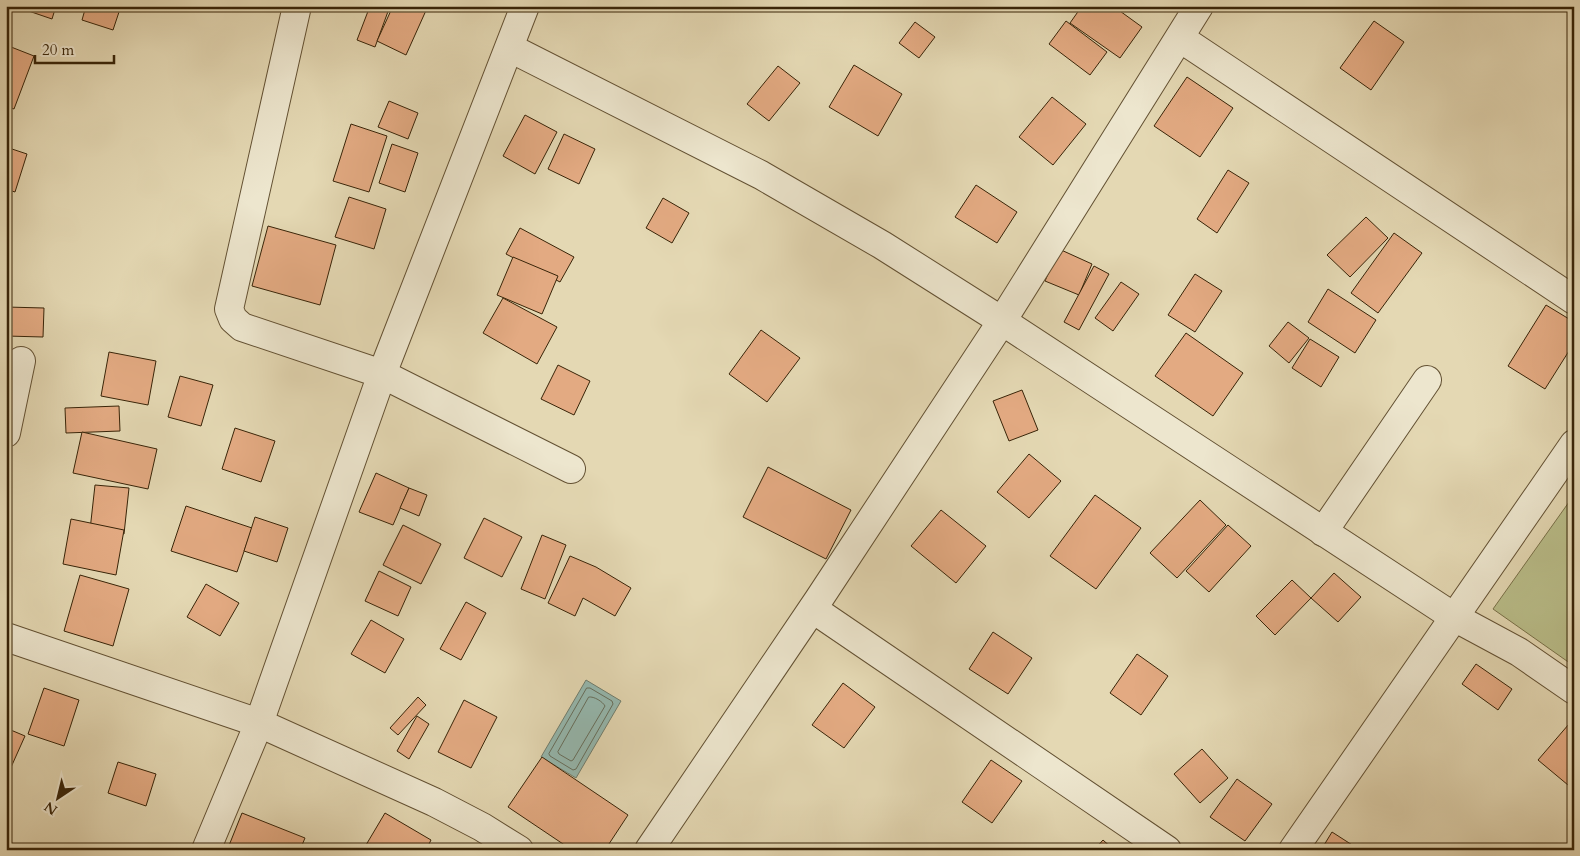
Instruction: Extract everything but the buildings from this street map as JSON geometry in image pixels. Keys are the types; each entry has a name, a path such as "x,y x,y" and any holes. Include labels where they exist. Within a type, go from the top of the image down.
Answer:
{"street":[{"path":"296,6 229,309 233,319 242,327 382,374 571,469"},
{"path":"206,850 259,723 382,374 525,6"},
{"path":"649,850 813,609 1002,321 1199,6"},
{"path":"1180,38 1574,300"},
{"path":"510,48 761,175 882,245 1002,321 1454,617 1519,652 1574,690"},
{"path":"6,433 21,361"},
{"path":"1323,532 1426,380"},
{"path":"1293,850 1574,444"},
{"path":"813,609 1167,850"},
{"path":"6,637 259,723 434,802 482,826 519,850"}],"green space":[{"path":"1574,495 1574,666 1493,609"}],"water":[{"path":"586,680 621,701 576,778 541,757"}]}
